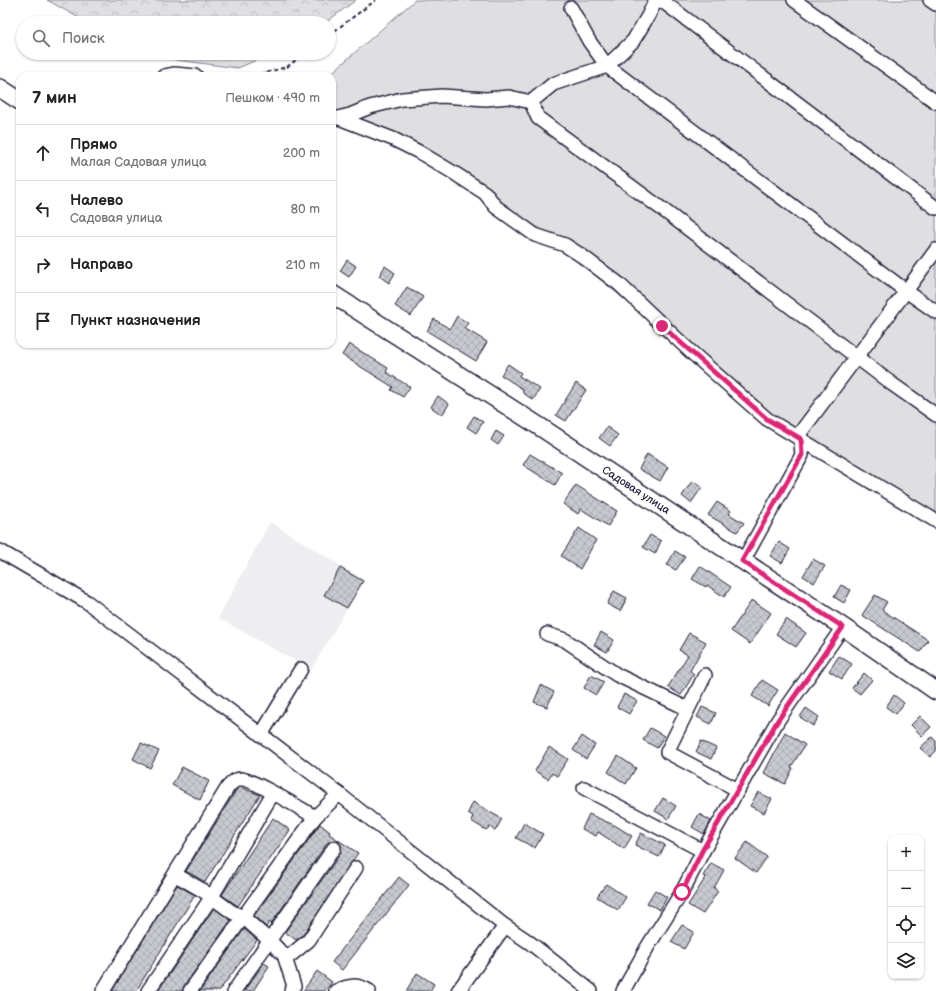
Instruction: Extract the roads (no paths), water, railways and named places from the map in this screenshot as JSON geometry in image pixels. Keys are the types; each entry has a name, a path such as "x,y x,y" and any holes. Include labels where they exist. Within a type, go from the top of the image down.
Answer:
{"main road":[{"path":"0,88 16,98"},
{"name":"Садовая улица","path":"336,297 545,430 843,627 936,691"}],"street":[{"path":"531,102 553,84 607,66 633,41 656,0"},
{"path":"662,0 936,208"},
{"path":"794,0 936,102"},
{"path":"930,0 936,4"},
{"path":"571,8 589,41 607,66 936,312"},
{"path":"336,117 402,99 442,96 486,99 510,97 531,102"},
{"path":"531,102 538,118 662,209 856,357 936,415"},
{"path":"336,117 393,139 419,152 484,193 496,207 535,235 565,245 582,256 619,284 691,352 767,419 936,521"},
{"path":"742,561 802,455 800,433 936,250"},
{"path":"0,550 87,602 339,794 505,926 529,942 591,991"},
{"path":"623,991 648,946 682,892 702,851 778,720 843,627"},
{"path":"547,634 565,640 617,675 688,709"},
{"path":"261,735 301,669"},
{"path":"705,675 667,752 738,790"},
{"path":"103,991 176,875 228,787 235,780 243,778 315,817"},
{"path":"584,788 702,851"},
{"path":"148,991 211,898 273,793"},
{"path":"190,991 315,817 339,794"},
{"path":"234,991 334,848"},
{"path":"286,959 309,940 356,868"},
{"path":"176,875 202,890 211,898 242,917 284,954 294,986 291,991"},
{"path":"458,991 505,926"},
{"path":"336,991 348,986 360,986 369,991"}]}
